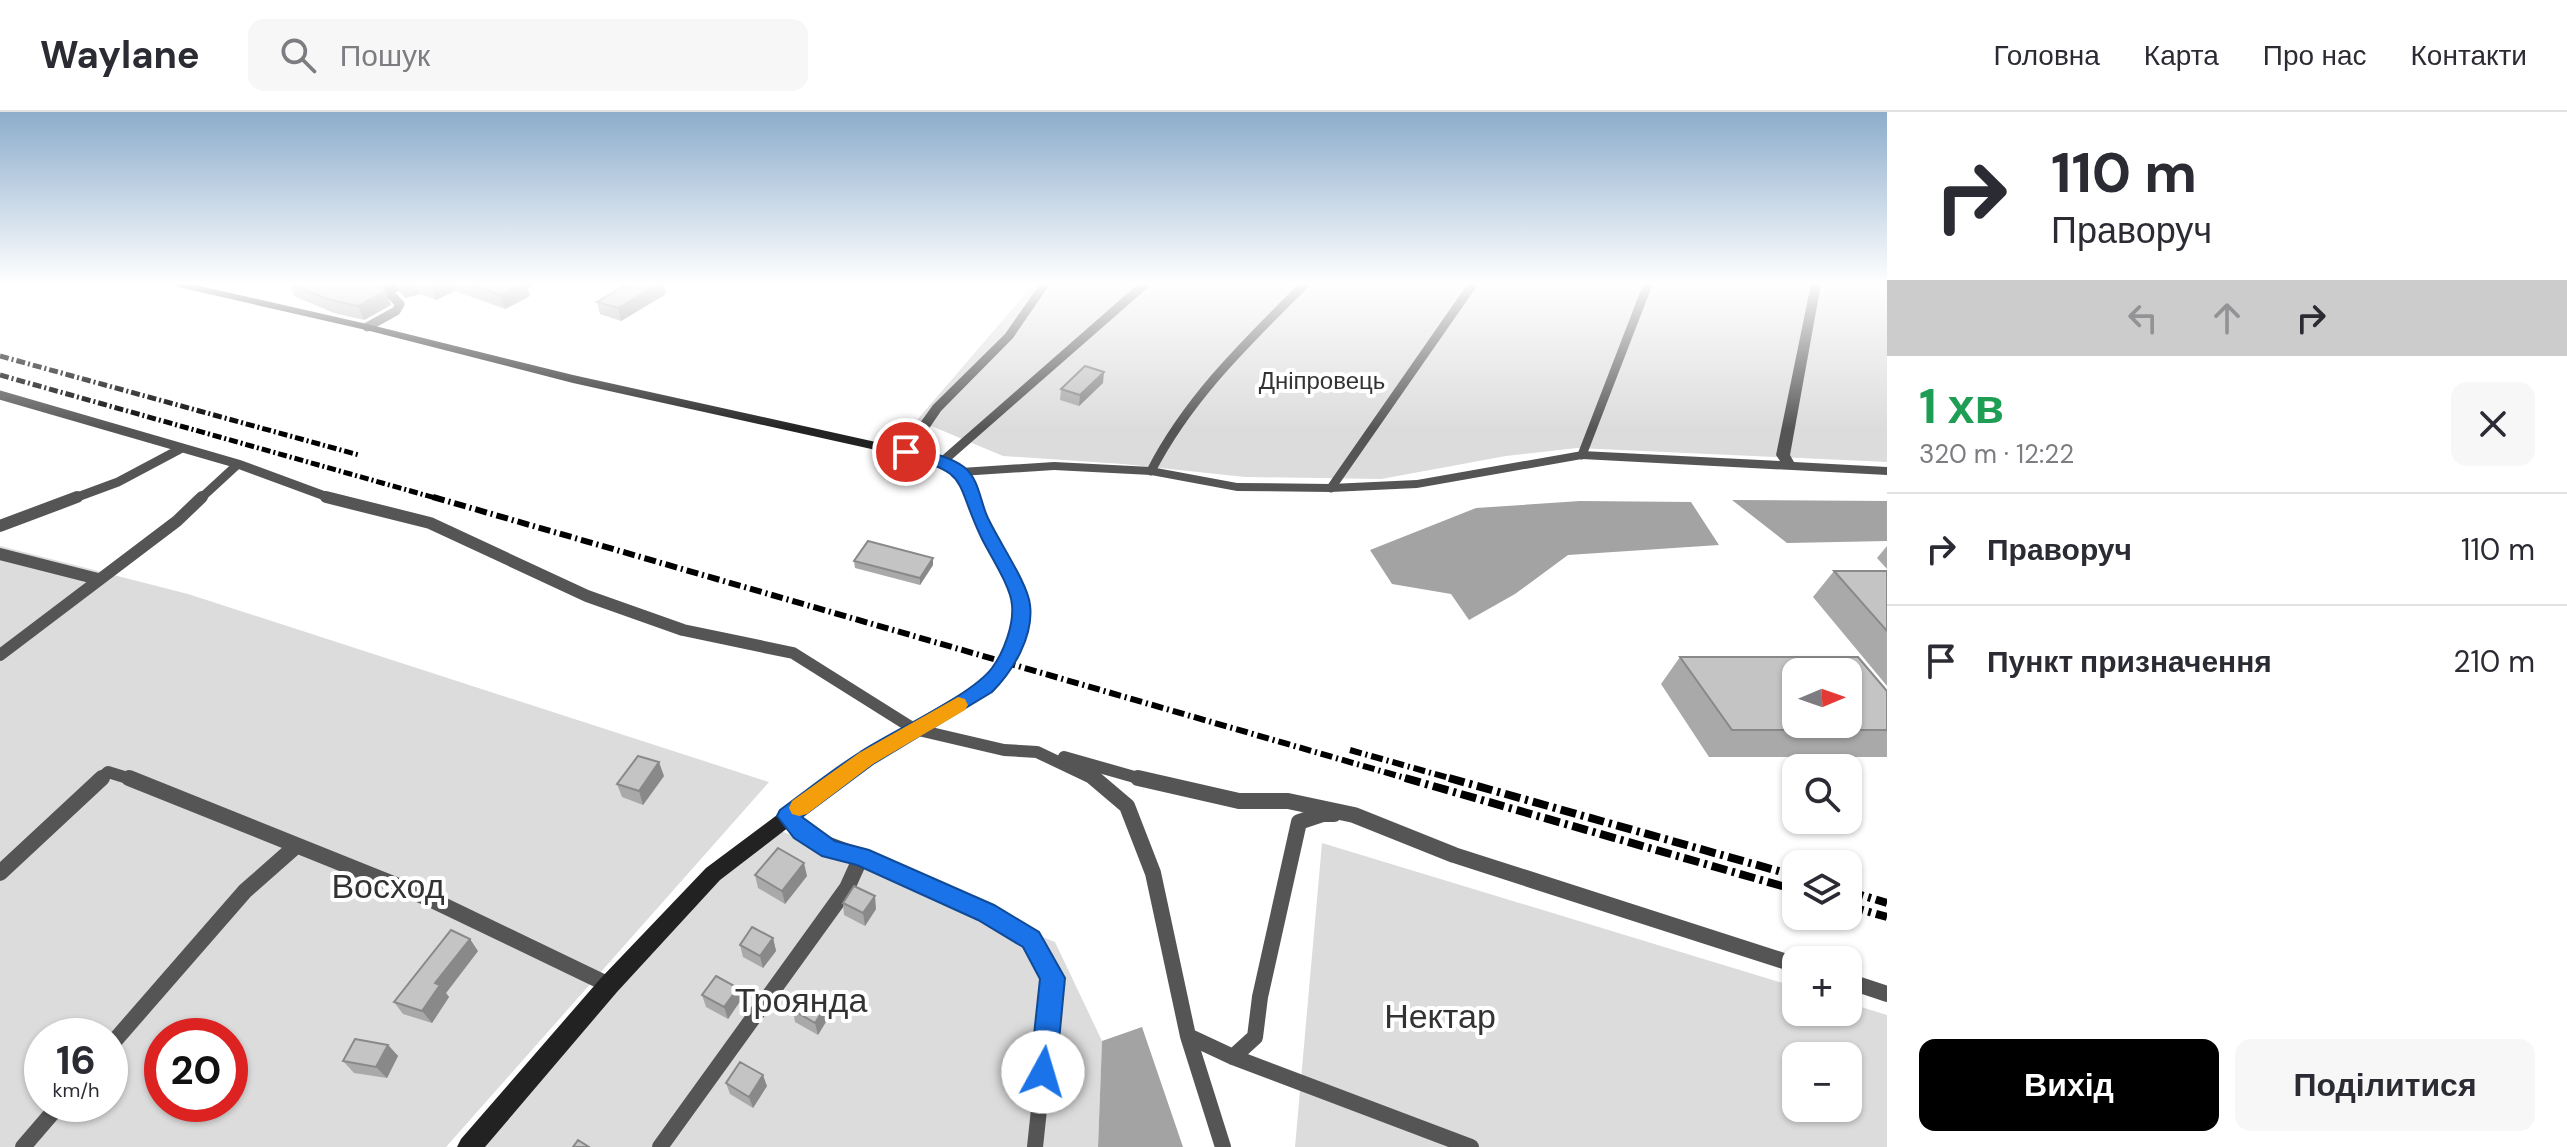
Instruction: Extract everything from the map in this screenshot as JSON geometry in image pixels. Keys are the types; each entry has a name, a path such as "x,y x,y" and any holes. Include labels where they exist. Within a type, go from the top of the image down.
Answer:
{"street":[{"path":"388,332 573,379 943,461 961,472 1021,602 1021,620 1010,654 999,673 985,687 866,758 713,874 609,985 469,1147"},
{"path":"906,452 937,408 1012,332"},
{"path":"1788,464 1783,455 1807,332"},
{"path":"961,472 1054,466 1151,471 1237,487 1331,488 1417,484 1582,455 1887,471"}],"lane":[{"path":"943,461 1090,332"},
{"path":"1151,471 1164,442 1198,396 1259,332"},
{"path":"1331,488 1439,332"},
{"path":"1582,455 1629,332"},
{"path":"0,395 238,464 328,498 430,523 587,596 683,630 793,653 914,729 1004,750 1037,752 1085,761 1145,780 1239,801 1288,801 1354,815 1454,855 1782,960"},
{"path":"0,526 118,482 182,448"},
{"path":"0,655 177,521 238,464"},
{"path":"0,554 98,579"},
{"path":"1037,752 1089,774 1127,806 1153,873 1188,1036 1223,1147"},
{"path":"0,873 108,772 390,882 609,985"},
{"path":"1233,1057 1255,1037 1260,997 1299,822 1323,814 1354,815"},
{"path":"788,816 802,831 829,849 861,857 986,912 1031,939 1053,978 1035,1147"},
{"path":"128,1025 245,891 296,846"},
{"path":"660,1147 847,888 861,857"},
{"path":"1862,986 1887,994"},
{"path":"1188,1036 1233,1057 1471,1147"},
{"path":"23,1147 45,1122"}],"green space":[{"name":"Дніпровець","path":"992,332 1887,332 1887,462 1577,448 1506,456 1381,479 1245,477 1123,464 1003,456 917,420"},
{"name":"Восход","path":"0,546 188,594 769,782 446,1147 0,1147"},
{"name":"Троянда","path":"766,825 1055,942 1102,1041 1098,1147 477,1147"},
{"name":"Нектар","path":"1322,843 1782,983 1782,1026 1862,1026 1862,1007 1887,1015 1887,1147 1295,1147"}],"shaded area":[{"path":"1732,500 1887,501 1887,541 1787,543"},
{"path":"1580,501 1691,502 1719,545 1568,555 1515,594 1469,620 1451,594 1392,584 1370,550 1476,508"},
{"path":"1142,1027 1183,1147 1098,1147 1102,1041"}],"building":[{"path":"1085,366 1104,372 1080,395 1061,389"},
{"path":"868,541 933,558 920,578 854,561"},
{"path":"1834,571 1887,571 1887,631"},
{"path":"1680,657 1858,657 1782,658 1782,730 1732,730"},
{"path":"1862,662 1887,691 1887,730 1862,730"},
{"path":"638,756 659,762 639,791 617,784"},
{"path":"778,848 804,863 782,891 755,875"},
{"path":"854,886 875,896 863,913 843,903"},
{"path":"752,927 773,938 760,956 740,945"},
{"path":"451,930 470,939 435,983 440,985 422,1011 394,1002"},
{"path":"716,976 738,988 724,1007 702,995"},
{"path":"806,991 828,1003 815,1023 793,1010"},
{"path":"355,1039 388,1045 376,1067 343,1061"},
{"path":"740,1062 763,1075 749,1097 726,1083"},
{"path":"578,1140 589,1147 573,1147"}],"railway":[{"path":"0,356 359,455"},
{"path":"0,375 439,499"},
{"path":"433,497 1412,780"},
{"path":"1350,750 1456,780"},
{"path":"1405,778 1782,886"},
{"path":"1449,778 1782,872"},
{"path":"1862,895 1887,903"},
{"path":"1862,910 1887,917"}],"slow traffic":[{"path":"799,808 866,758 958,705"}],"route":[{"path":"906,452 943,461 961,472 969,483 979,515 1021,602 1021,620 1010,654 999,673 985,687 866,758 788,816 802,831 829,849 861,857 986,912 1031,939 1053,978 1043,1072"}]}
